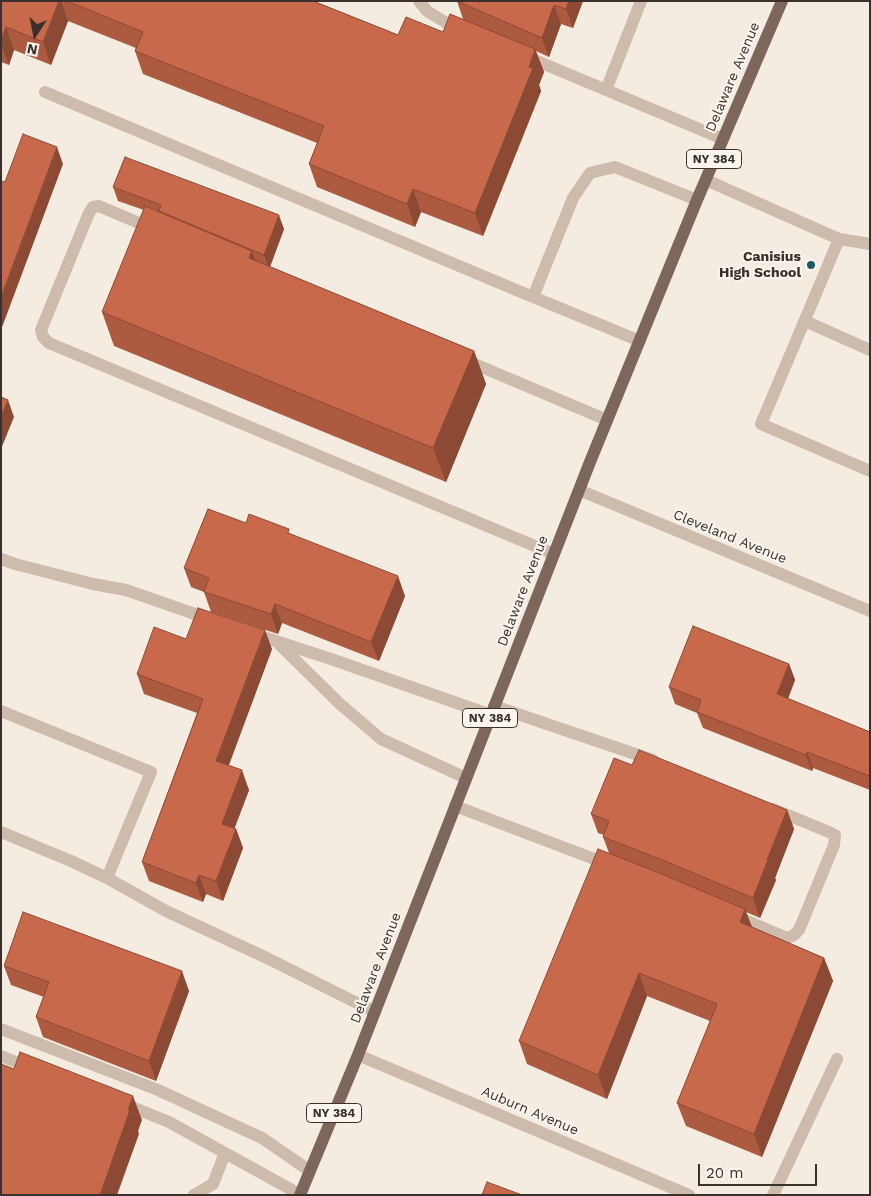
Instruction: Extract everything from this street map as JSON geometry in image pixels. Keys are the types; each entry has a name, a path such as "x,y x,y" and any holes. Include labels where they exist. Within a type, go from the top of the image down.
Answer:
{"main road":[{"name":"Delaware Avenue","path":"301,1195 375,1012 579,490 697,200 782,1"}],"street":[{"path":"419,1 427,11 445,22 472,34"},
{"path":"606,90 641,1"},
{"path":"516,52 723,139"},
{"path":"45,92 640,341"},
{"path":"532,297 573,198 590,173 615,168 697,200"},
{"path":"706,180 839,239 870,244"},
{"path":"162,233 99,206 93,207 41,330 43,337 49,343 554,554"},
{"path":"839,239 761,424 870,471"},
{"path":"805,321 870,350"},
{"path":"452,354 608,420"},
{"name":"Cleveland Avenue","path":"579,490 870,611"},
{"path":"1,559 93,584 126,590 221,624"},
{"path":"240,630 661,764"},
{"path":"277,642 340,704 381,739 466,778"},
{"path":"1,711 150,772 107,878"},
{"path":"720,910 788,938 794,935 799,930 834,845 835,835 758,803"},
{"path":"455,806 623,870"},
{"path":"1,832 107,878 166,911 269,959 375,1012"},
{"path":"1,1029 158,1090 254,1134 310,1171"},
{"name":"Auburn Avenue","path":"358,1054 690,1195"},
{"path":"1,1056 45,1073"},
{"path":"773,1195 837,1059"},
{"path":"107,1097 169,1122 301,1195"},
{"path":"194,1195 213,1184 225,1153"}],"building":[{"path":"1,1 59,1 43,42 6,27 1,40"},
{"path":"67,1 313,1 398,35 406,17 443,32 450,14 535,49 529,67 533,68 475,213 413,189 407,204 309,164 324,126 135,51 143,32"},
{"path":"457,1 569,1 566,9 554,5 542,38"},
{"path":"23,134 57,147 1,297 1,181 5,182"},
{"path":"125,157 279,215 264,255 159,211 161,205 113,187"},
{"path":"145,206 252,251 249,258 474,351 433,448 102,312"},
{"path":"1,397 8,400 1,416"},
{"path":"208,509 246,523 249,514 289,529 288,533 398,576 371,642 275,604 271,614 204,592 209,578 184,568"},
{"path":"198,608 265,630 216,761 242,770 222,824 236,829 216,881 199,875 196,883 142,862 203,699 137,674 154,627 186,639"},
{"path":"693,626 789,664 777,694 870,732 870,776 807,752 806,755 697,712 701,700 669,687"},
{"path":"639,750 787,810 753,898 603,837 609,821 591,814 614,758 632,765"},
{"path":"598,849 745,909 740,922 824,958 754,1134 677,1103 717,1004 639,973 598,1075 519,1041"},
{"path":"23,912 182,971 149,1061 36,1017 49,982 4,966"},
{"path":"20,1052 133,1096 128,1110 130,1110 100,1195 1,1195 1,1064 14,1069"},
{"path":"487,1182 522,1195 482,1195"}],"place":[{"name":"Canisius High School","path":"811,265"}]}
